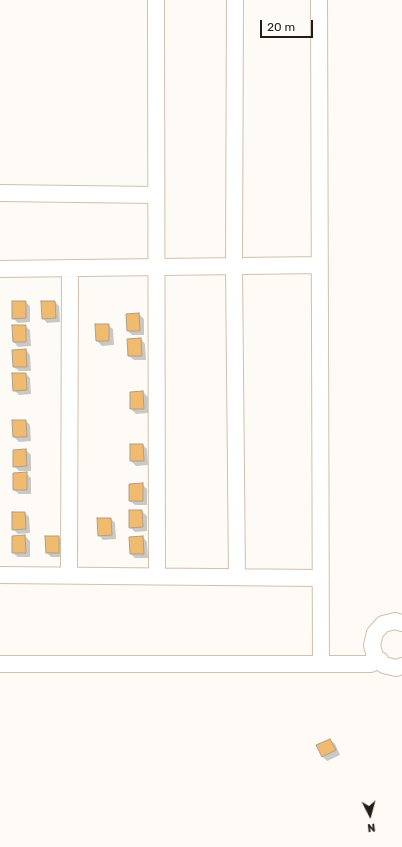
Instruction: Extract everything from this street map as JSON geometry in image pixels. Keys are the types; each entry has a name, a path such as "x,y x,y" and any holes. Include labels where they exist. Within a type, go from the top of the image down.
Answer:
{"street":[{"path":"156,0 157,576"},
{"path":"236,0 234,266 237,577"},
{"path":"319,0 321,663"},
{"path":"0,193 156,195"},
{"path":"0,269 320,265"},
{"path":"69,575 70,268"},
{"path":"0,575 321,578"},
{"path":"402,623 395,621 383,624 375,633 372,645 376,657 384,665 396,668 402,666"},
{"path":"0,664 371,664 380,660"}],"building":[{"path":"12,301 26,301 26,318 12,319"},
{"path":"41,301 55,301 56,318 42,319"},
{"path":"139,313 140,331 127,331 126,314"},
{"path":"95,324 109,324 109,341 96,341"},
{"path":"12,325 26,325 26,342 13,342"},
{"path":"141,338 142,356 128,356 127,339"},
{"path":"26,349 27,367 13,367 12,350"},
{"path":"12,373 26,373 27,390 13,391"},
{"path":"143,391 144,409 130,409 130,392"},
{"path":"12,420 26,420 27,437 13,437"},
{"path":"130,444 143,444 144,461 130,461"},
{"path":"26,449 27,466 13,467 13,450"},
{"path":"27,472 27,490 13,490 13,473"},
{"path":"143,483 143,501 129,501 129,484"},
{"path":"129,510 142,510 143,527 129,528"},
{"path":"12,512 25,512 26,529 12,530"},
{"path":"97,518 111,518 112,535 98,536"},
{"path":"25,535 26,553 12,553 12,536"},
{"path":"45,536 59,536 59,553 46,553"},
{"path":"143,536 144,554 130,554 129,537"},
{"path":"330,739 336,750 322,757 316,745"}]}
